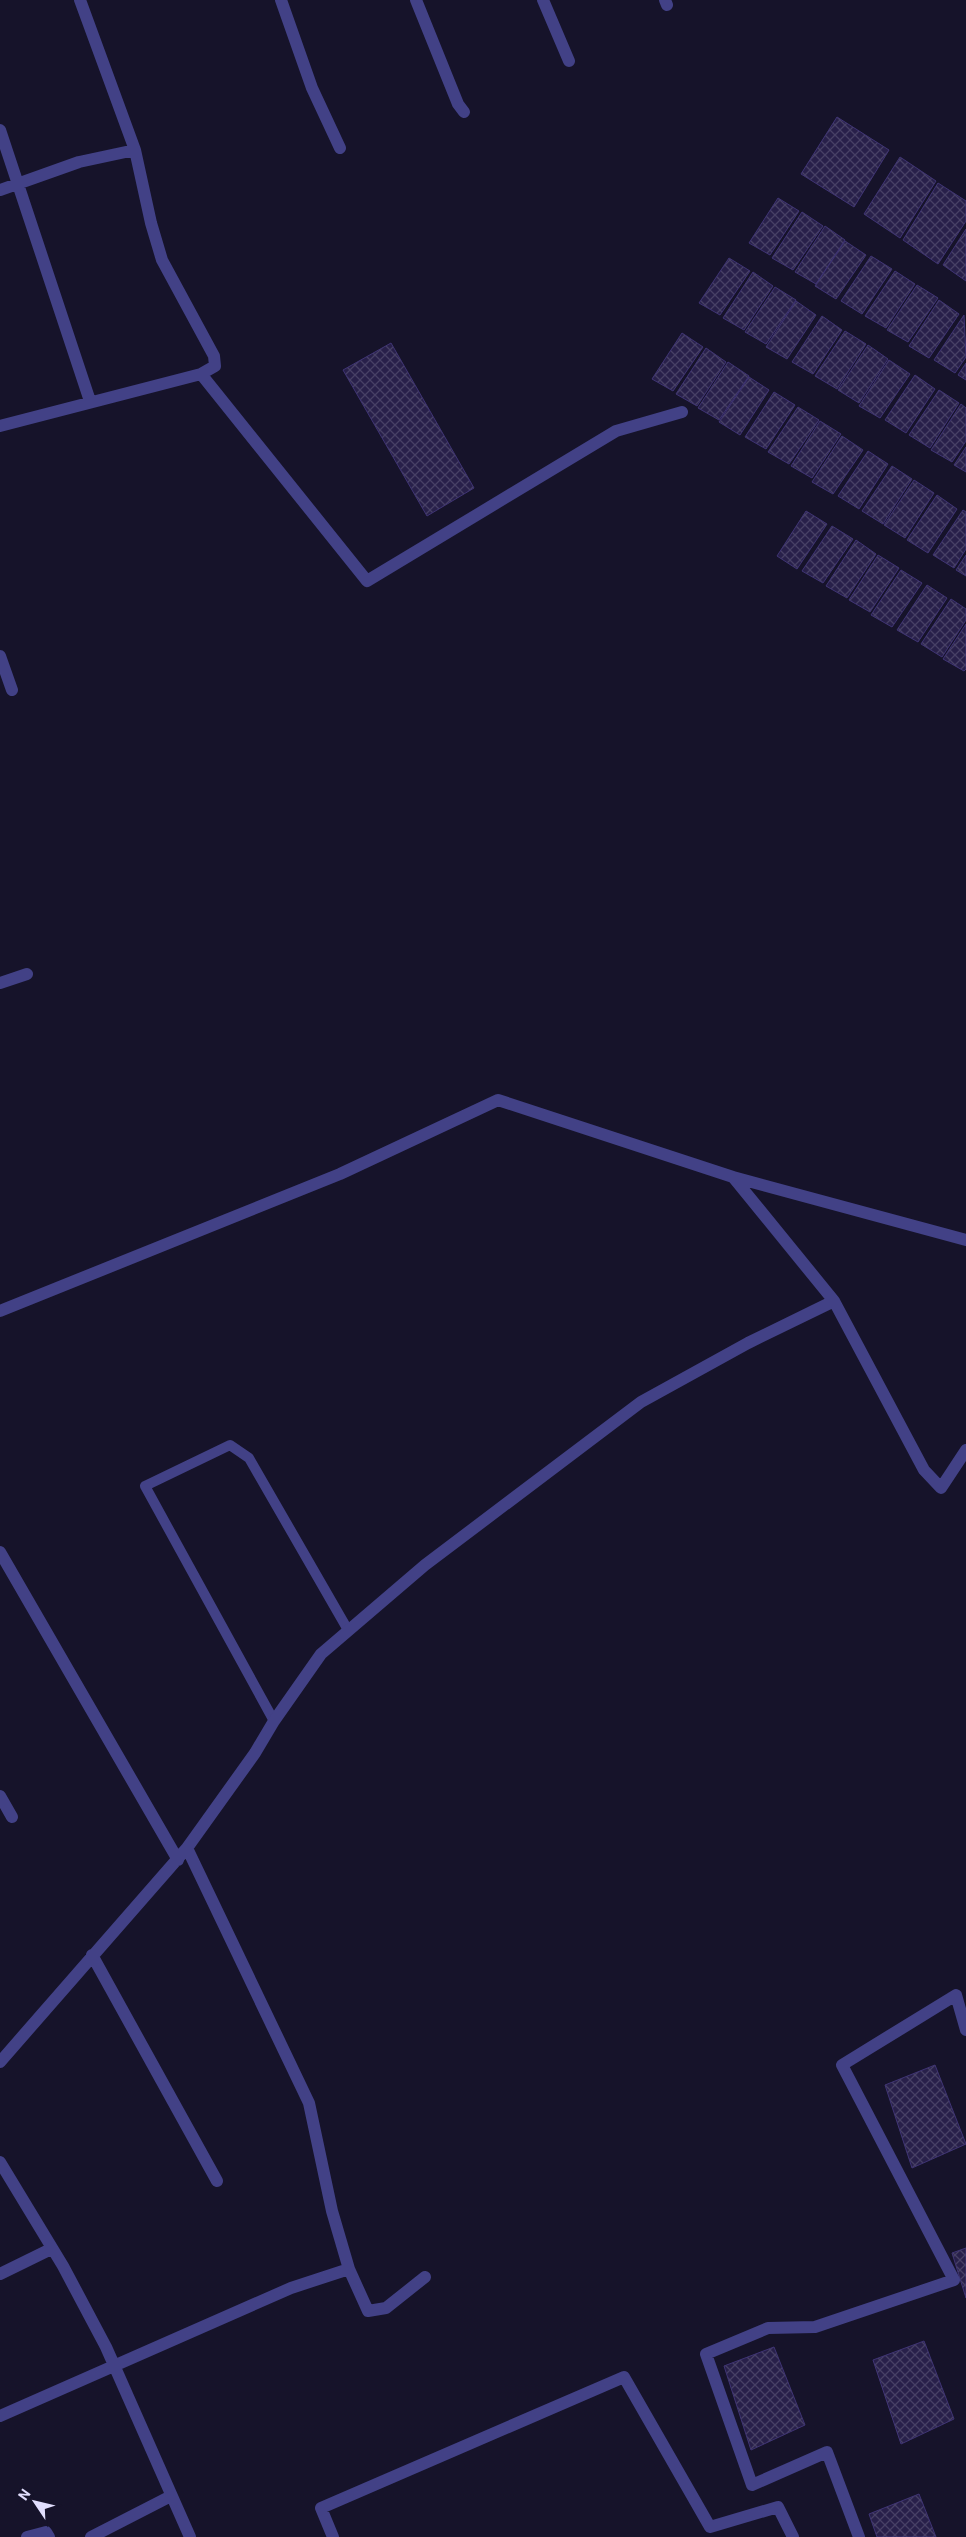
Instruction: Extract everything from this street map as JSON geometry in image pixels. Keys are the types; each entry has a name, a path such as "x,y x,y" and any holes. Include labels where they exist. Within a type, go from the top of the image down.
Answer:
{"street":[{"path":"0,426 90,401 201,374 215,366 214,356 162,260 151,223 135,150 80,0"},
{"path":"281,0 312,88 340,148"},
{"path":"416,0 458,104 464,112"},
{"path":"543,0 569,61"},
{"path":"0,130 90,401"},
{"path":"0,190 78,162 135,150"},
{"path":"201,374 367,581 616,431 682,412"},
{"path":"0,656 12,690"},
{"path":"0,983 26,974"},
{"path":"0,1311 340,1174 498,1100 733,1176 966,1240"},
{"path":"733,1176 834,1301 924,1470 940,1488 966,1450"},
{"path":"0,2062 92,1955 178,1860 255,1753 274,1721 321,1654 424,1565 640,1402 748,1343 834,1301"},
{"path":"0,1552 178,1860"},
{"path":"0,1796 12,1817"},
{"path":"187,1848 309,2102 332,2211 349,2269 368,2311 386,2308 425,2277"},
{"path":"92,1955 217,2181"},
{"path":"859,2537 827,2452 752,2485 706,2354 768,2328 815,2327 954,2280 842,2065 956,1995 966,2030"},
{"path":"0,2162 63,2266 114,2364 190,2537"},
{"path":"0,2274 51,2248"},
{"path":"0,2416 114,2364 291,2288 349,2269"},
{"path":"333,2537 321,2508 624,2377 710,2527 778,2507 793,2537"},
{"path":"91,2537 172,2496"},
{"path":"27,2537 46,2532 49,2537"}],"lane":[{"path":"274,1721 145,1486 230,1445 249,1458 348,1630"}],"building":[{"path":"837,117 889,150 854,207 801,174"},
{"path":"900,157 936,181 900,238 864,214"},
{"path":"938,183 966,201 966,221 938,264 903,240"},
{"path":"778,198 799,211 770,255 749,243"},
{"path":"802,212 823,226 793,270 772,258"},
{"path":"825,226 845,240 816,284 795,272"},
{"path":"966,229 966,281 943,265"},
{"path":"845,241 866,255 836,299 815,286"},
{"path":"871,256 892,269 862,314 841,301"},
{"path":"729,258 750,271 720,315 699,303"},
{"path":"895,271 915,284 886,328 865,316"},
{"path":"753,272 773,286 744,330 723,318"},
{"path":"917,285 938,298 908,342 887,330"},
{"path":"775,287 796,300 766,344 745,332"},
{"path":"939,300 959,314 929,358 909,346"},
{"path":"796,301 816,315 787,359 766,347"},
{"path":"964,315 966,357 955,373 934,360"},
{"path":"822,316 842,330 813,374 792,362"},
{"path":"845,331 866,344 837,389 815,376"},
{"path":"682,333 703,347 673,391 652,379"},
{"path":"391,343 474,488 427,516 343,370"},
{"path":"868,345 888,359 859,403 838,390"},
{"path":"706,348 726,362 697,406 676,394"},
{"path":"889,360 910,374 880,418 859,406"},
{"path":"728,362 749,376 719,420 698,408"},
{"path":"966,363 966,380 958,375"},
{"path":"915,375 935,389 906,433 885,420"},
{"path":"749,377 769,390 740,435 719,422"},
{"path":"939,390 959,403 930,448 909,435"},
{"path":"774,392 795,405 766,449 745,437"},
{"path":"961,404 966,408 966,441 952,462 931,450"},
{"path":"798,407 819,420 789,464 768,452"},
{"path":"820,421 841,434 812,478 791,466"},
{"path":"842,436 863,450 833,494 812,482"},
{"path":"966,447 966,472 954,465"},
{"path":"868,451 888,464 859,509 838,496"},
{"path":"892,466 912,479 883,524 862,511"},
{"path":"914,480 934,493 905,538 884,525"},
{"path":"937,495 957,509 928,553 907,540"},
{"path":"963,510 966,512 966,549 954,568 933,555"},
{"path":"806,511 827,524 797,569 777,556"},
{"path":"832,526 853,539 823,583 802,571"},
{"path":"856,540 876,554 847,598 826,586"},
{"path":"878,555 899,568 870,612 849,600"},
{"path":"966,555 966,576 956,570"},
{"path":"901,570 922,583 892,627 871,615"},
{"path":"927,585 947,598 918,642 897,630"},
{"path":"951,599 966,609 966,620 942,657 921,644"},
{"path":"966,624 966,669 964,671 943,659"},
{"path":"935,2065 966,2144 912,2168 885,2085"},
{"path":"966,2248 966,2298 952,2253"},
{"path":"924,2341 954,2419 901,2444 873,2360"},
{"path":"774,2347 805,2425 751,2450 724,2366"},
{"path":"919,2494 936,2537 877,2537 869,2514"}]}
